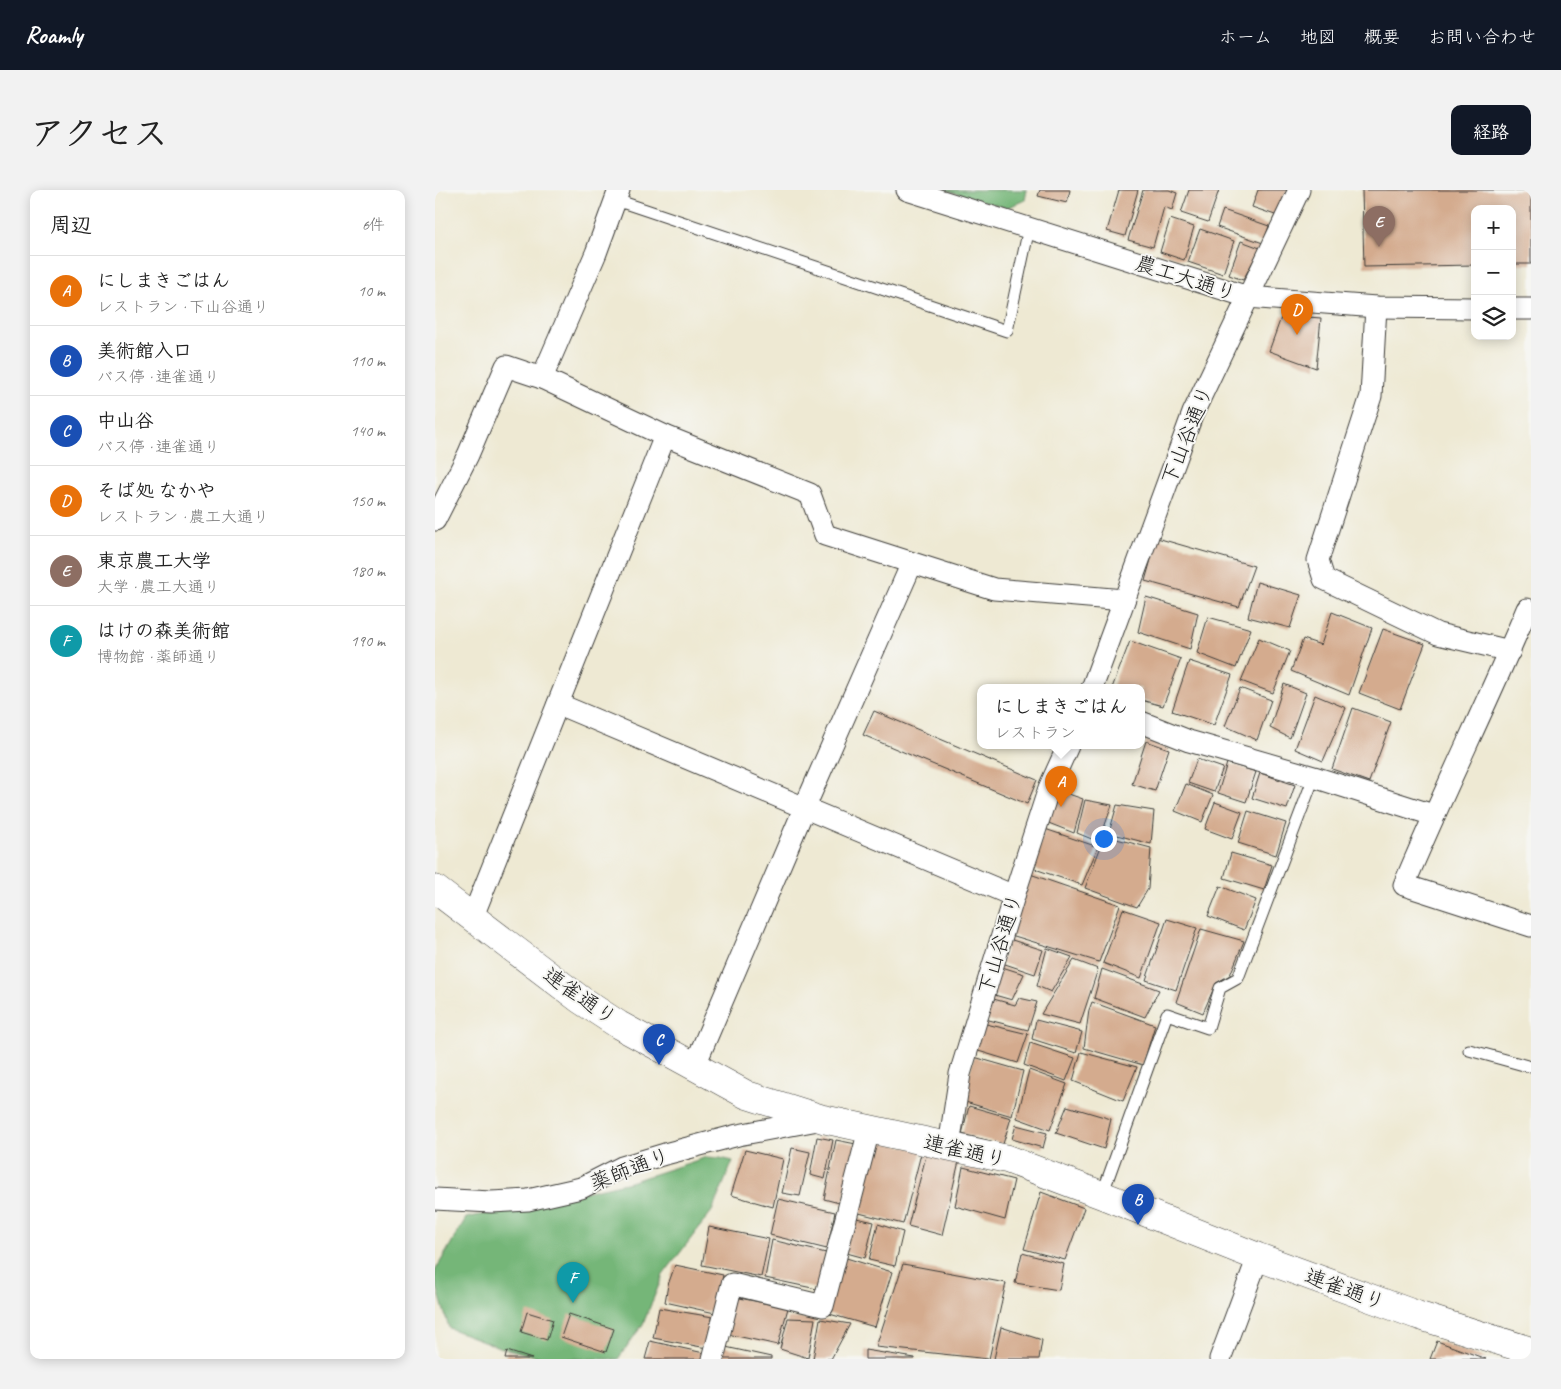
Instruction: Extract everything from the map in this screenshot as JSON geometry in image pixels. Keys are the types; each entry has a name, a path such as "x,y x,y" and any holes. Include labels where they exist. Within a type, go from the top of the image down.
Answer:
{"main road":[{"name":"連雀通り","path":"435,889 473,916 581,1000 619,1025 747,1095 823,1119 1007,1160 1102,1195 1258,1258 1417,1315 1531,1351"}],"street":[{"name":"農工大通り","path":"907,190 1248,297 1376,306 1471,308"},
{"name":"下山谷通り","path":"1093,684 1193,413 1299,190"},
{"path":"542,378 596,253 618,195"},
{"path":"1376,306 1371,396 1318,560 1324,579 1438,634 1510,651"},
{"path":"1516,309 1531,309"},
{"path":"435,520 468,455 506,366 542,378 665,436 810,494 825,535 994,589 1124,600"},
{"path":"473,916 665,436"},
{"path":"695,1066 804,808 912,563"},
{"path":"1529,605 1510,651 1433,815 1404,885 1531,926"},
{"path":"558,704 1014,896"},
{"path":"1145,724 1189,741 1314,777 1433,815"},
{"name":"下山谷通り","path":"949,1146 960,1074 1049,788 1066,749"},
{"name":"薬師通り","path":"435,1199 491,1202 528,1200 581,1188 622,1167 665,1154 738,1134 823,1119"},
{"path":"713,1359 731,1284 823,1306 869,1130"},
{"path":"1220,1359 1258,1258"}],"lane":[{"path":"618,195 1007,331 1029,228"},
{"path":"1102,1195 1167,1014 1208,1028 1220,988 1238,978 1314,777"},
{"path":"1469,1050 1531,1067"}],"green space":[{"path":"944,190 1027,190 1025,200 1006,208"},
{"path":"707,1157 733,1161 712,1211 663,1275 643,1324 618,1359 547,1359 499,1347 449,1328 435,1280 435,1271 466,1218 630,1182"}],"building":[{"path":"1040,190 1070,190 1067,203 1038,196"},
{"path":"1119,190 1138,190 1125,236 1107,231"},
{"path":"1143,190 1169,190 1177,193 1172,210 1164,207 1153,247 1128,240"},
{"path":"1189,190 1219,190 1208,222 1181,213"},
{"path":"1258,190 1287,190 1278,216 1252,207"},
{"path":"1362,190 1531,190 1531,264 1516,264 1516,205 1471,205 1471,265 1364,267"},
{"path":"1223,210 1269,226 1263,243 1217,227"},
{"path":"1170,219 1194,227 1184,260 1160,252"},
{"path":"1200,229 1234,241 1223,274 1188,262"},
{"path":"1241,241 1260,248 1243,280 1229,275"},
{"path":"1282,315 1321,318 1316,368 1269,351"},
{"path":"1157,538 1254,566 1239,607 1145,581"},
{"path":"1257,582 1301,595 1290,628 1248,617"},
{"path":"1146,597 1198,613 1190,649 1138,632"},
{"path":"1332,612 1372,628 1349,695 1291,671 1303,639 1321,645"},
{"path":"1208,617 1251,629 1236,668 1197,653"},
{"path":"1383,629 1425,644 1400,709 1359,693"},
{"path":"1259,638 1290,651 1273,693 1241,681"},
{"path":"1130,641 1181,659 1163,706 1145,701 1145,684 1114,684"},
{"path":"1189,661 1232,675 1214,725 1172,711"},
{"path":"1284,684 1306,693 1290,738 1270,728"},
{"path":"1240,688 1271,700 1257,740 1225,726"},
{"path":"1315,695 1346,708 1323,761 1295,749"},
{"path":"1353,708 1391,722 1369,782 1332,769"},
{"path":"874,711 1037,780 1027,804 863,735"},
{"path":"1146,741 1169,749 1155,791 1132,784 1143,749 1145,749"},
{"path":"1197,759 1223,768 1214,792 1188,783"},
{"path":"1227,763 1256,772 1246,802 1218,793"},
{"path":"1260,773 1295,785 1287,809 1252,798"},
{"path":"1186,784 1213,795 1202,822 1175,811"},
{"path":"1057,790 1083,799 1074,833 1046,822"},
{"path":"1085,800 1112,805 1099,842 1077,833"},
{"path":"1215,802 1242,812 1232,839 1205,829"},
{"path":"1117,805 1154,811 1151,844 1109,833"},
{"path":"1248,811 1286,823 1276,855 1238,843"},
{"path":"1045,829 1098,847 1082,885 1032,868"},
{"path":"1105,836 1151,848 1148,889 1137,907 1085,888"},
{"path":"1231,853 1272,865 1264,890 1224,878"},
{"path":"1030,874 1120,905 1099,962 1011,935"},
{"path":"1220,886 1256,900 1244,930 1208,916"},
{"path":"1123,909 1161,922 1141,978 1103,963"},
{"path":"1167,919 1197,928 1176,990 1146,980"},
{"path":"1201,929 1244,941 1230,975 1216,983 1203,1013 1176,1002"},
{"path":"1009,939 1043,950 1035,974 1002,963"},
{"path":"1047,948 1072,957 1051,992 1037,986"},
{"path":"1074,960 1098,969 1080,1024 1041,1014"},
{"path":"999,966 1024,974 1012,1000 991,994"},
{"path":"1102,969 1159,990 1145,1017 1094,998"},
{"path":"990,998 1015,1005 1019,998 1037,1002 1028,1030 985,1019"},
{"path":"1092,1002 1155,1025 1143,1065 1084,1048 1089,1010"},
{"path":"1036,1020 1082,1032 1076,1053 1032,1039"},
{"path":"982,1023 1028,1034 1018,1063 975,1050"},
{"path":"1030,1043 1075,1058 1066,1081 1024,1065"},
{"path":"1081,1052 1137,1067 1123,1101 1073,1081"},
{"path":"974,1057 1023,1071 1012,1116 962,1101"},
{"path":"1029,1070 1067,1084 1050,1130 1017,1118"},
{"path":"969,1106 1011,1118 1003,1144 962,1134"},
{"path":"1067,1106 1111,1119 1104,1149 1056,1133"},
{"path":"1016,1125 1047,1133 1043,1148 1012,1139"},
{"path":"817,1137 833,1140 825,1179 810,1175"},
{"path":"836,1140 856,1144 843,1204 824,1199"},
{"path":"873,1140 922,1150 903,1224 855,1212"},
{"path":"792,1148 810,1152 800,1196 782,1193"},
{"path":"745,1150 783,1159 773,1207 731,1195"},
{"path":"927,1152 959,1161 942,1235 908,1226"},
{"path":"963,1167 1014,1180 1005,1220 955,1206"},
{"path":"1041,1192 1084,1208 1065,1260 1024,1249"},
{"path":"778,1199 835,1212 827,1249 770,1235"},
{"path":"852,1217 874,1222 865,1258 843,1252"},
{"path":"878,1224 903,1232 895,1266 869,1260"},
{"path":"709,1227 769,1239 761,1277 702,1265"},
{"path":"772,1240 826,1253 817,1289 765,1278"},
{"path":"1022,1253 1064,1264 1059,1290 1015,1283"},
{"path":"843,1257 892,1272 875,1327 826,1313"},
{"path":"903,1264 1006,1283 989,1359 876,1347"},
{"path":"675,1265 723,1275 715,1313 665,1302 668,1285"},
{"path":"730,1296 788,1308 778,1345 723,1333"},
{"path":"659,1308 713,1317 707,1348 653,1338"},
{"path":"527,1312 553,1320 547,1340 521,1332"},
{"path":"569,1314 614,1329 606,1352 561,1337"},
{"path":"788,1318 815,1319 808,1358 780,1349"},
{"path":"820,1319 850,1324 831,1359 813,1359"},
{"path":"1001,1327 1042,1340 1039,1359 994,1359"},
{"path":"650,1341 704,1353 702,1359 645,1359"},
{"path":"1437,1341 1486,1359 1430,1359"},
{"path":"721,1346 771,1357 771,1359 718,1359"},
{"path":"865,1350 915,1358 915,1359 865,1359"},
{"path":"507,1351 532,1359 505,1359"}],"place":[{"name":"東京農工大学","path":"1379,247"},
{"name":"そば処 なかや","path":"1297,335"},
{"name":"にしまきごはん","path":"1061,807"},
{"name":"中山谷","path":"659,1065"},
{"name":"美術館入口","path":"1138,1225"},
{"name":"はけの森美術館","path":"573,1303"}]}
